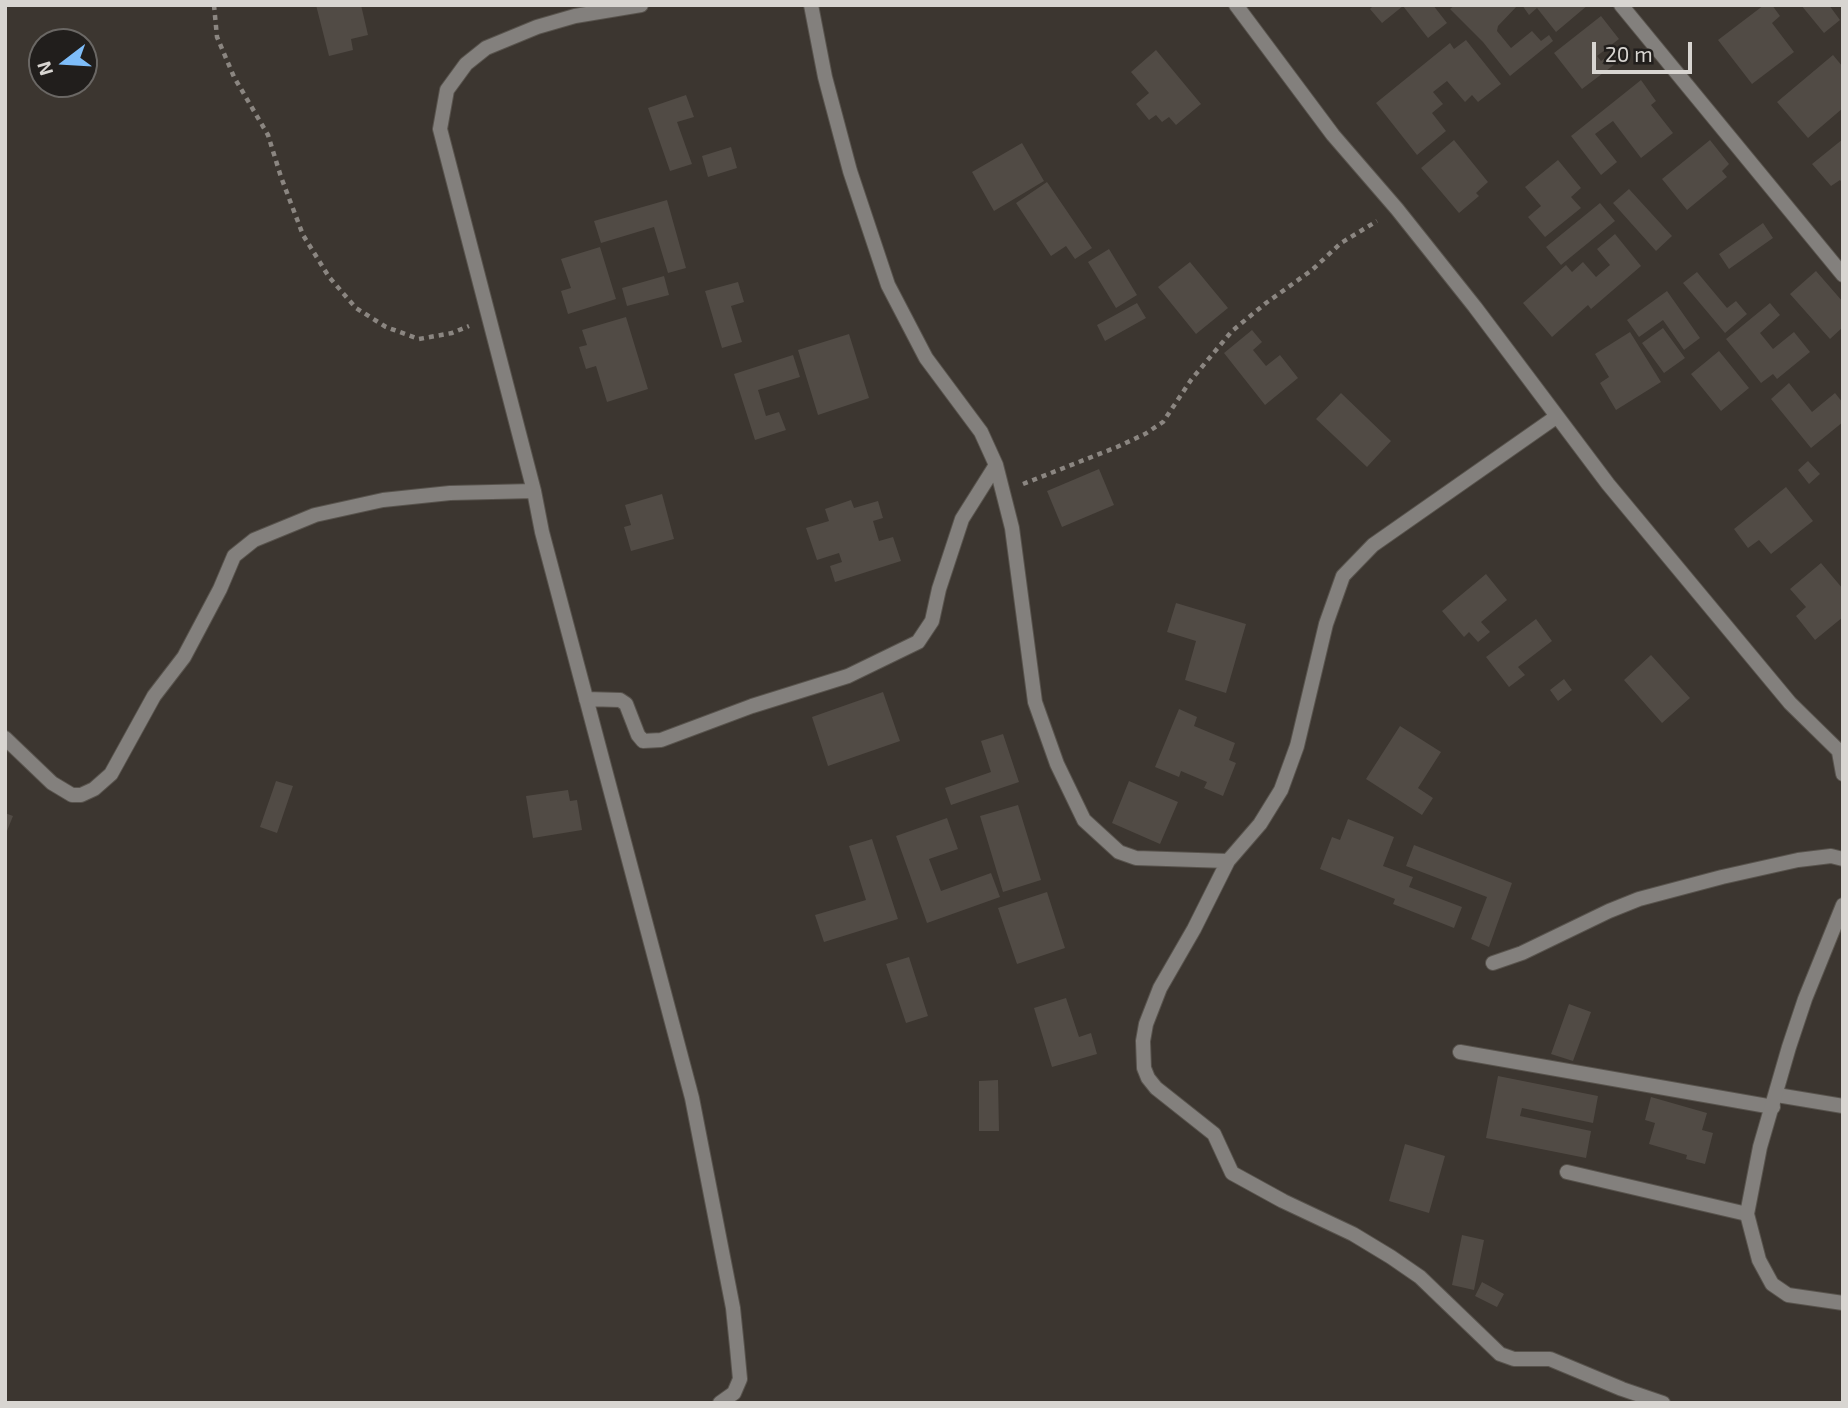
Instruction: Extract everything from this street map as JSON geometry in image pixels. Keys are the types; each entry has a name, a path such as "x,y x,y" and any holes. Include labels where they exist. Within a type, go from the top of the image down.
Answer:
{"street":[{"path":"641,5 574,11 486,48 466,64 447,90 440,129 534,491 542,532 692,1098 733,1308 740,1379 734,1393 720,1403"},
{"path":"811,5 825,77 850,171 888,285 926,358 981,432 996,464 1012,528 1035,702 1056,764 1084,820 1119,852 1136,858 1228,861"},
{"path":"1236,5 1319,117 1475,307 1556,416 1790,703 1841,753 1843,774"},
{"path":"1621,5 1843,275"},
{"path":"1556,416 1373,545 1343,576 1326,624 1297,746 1281,790 1260,824 1228,861 1160,988 1146,1024 1142,1053 1148,1078 1156,1088 1214,1134 1232,1172 1283,1201 1353,1234 1391,1257 1420,1277 1500,1354 1514,1359 1550,1359 1663,1403"},
{"path":"586,699 620,700 626,704 643,741 661,740 752,706 848,676 918,642 932,621 939,589 962,519 996,464"},
{"path":"5,738 52,783 72,795 81,795 94,789 103,784 111,774 154,696 184,657 234,556 254,540 315,515 383,500 450,493 534,491"},
{"path":"1493,963 1522,953 1596,916 1639,900 1798,860 1831,856 1843,859"},
{"path":"1843,905 1805,999 1760,1147 1747,1214 1759,1260 1772,1284 1788,1295 1843,1303"},
{"path":"1460,1052 1775,1101 1843,1106"},
{"path":"1567,1172 1747,1214"}],"path":[{"path":"214,5 217,37 234,77 268,135 303,235 329,277 356,308 386,327 419,339 452,333 489,318"},
{"path":"1004,495 1145,434 1163,422 1191,380 1232,331 1312,270 1341,243 1397,209"}],"building":[{"path":"316,5 361,5 368,35 351,39 353,50 329,56"},
{"path":"1374,5 1433,5 1447,23 1428,38 1403,6 1382,23 1370,9"},
{"path":"1455,5 1518,5 1498,26 1497,31 1511,48 1532,31 1541,41 1549,35 1553,41 1510,76 1483,42 1450,9"},
{"path":"1522,5 1588,5 1556,32 1537,8 1529,15"},
{"path":"1764,5 1772,5 1780,16 1772,23 1794,52 1752,84 1718,40"},
{"path":"1801,5 1829,5 1840,20 1824,33"},
{"path":"1601,16 1619,39 1597,56 1601,61 1616,49 1623,58 1582,89 1554,53"},
{"path":"1466,40 1501,84 1478,102 1472,95 1465,102 1447,81 1433,92 1443,104 1432,113 1446,131 1417,155 1376,103 1450,43 1454,49"},
{"path":"1156,50 1201,104 1176,125 1169,117 1162,122 1156,115 1149,120 1136,104 1149,93 1131,72"},
{"path":"1833,55 1843,67 1843,108 1808,138 1777,102"},
{"path":"1641,80 1656,101 1651,105 1673,133 1641,158 1613,121 1595,134 1617,162 1601,175 1571,136"},
{"path":"686,95 694,117 677,122 692,164 670,171 648,108"},
{"path":"1843,139 1843,184 1840,180 1831,186 1812,164"},
{"path":"1454,140 1488,182 1476,193 1479,196 1459,213 1421,168"},
{"path":"1710,140 1729,164 1722,171 1727,177 1687,210 1662,179"},
{"path":"1022,143 1044,181 994,211 972,172"},
{"path":"731,147 737,168 708,177 702,156"},
{"path":"1558,160 1581,188 1571,197 1581,208 1545,237 1528,217 1541,206 1525,187"},
{"path":"1047,182 1092,248 1075,259 1066,246 1051,256 1016,203"},
{"path":"1629,189 1672,236 1656,251 1613,203"},
{"path":"667,200 686,268 668,273 654,227 601,243 594,221"},
{"path":"1600,203 1615,221 1561,265 1546,247"},
{"path":"1763,223 1773,238 1729,269 1719,254"},
{"path":"1615,234 1641,266 1591,309 1588,305 1552,337 1523,303 1566,265 1572,272 1583,262 1596,277 1610,265 1597,249"},
{"path":"600,247 616,299 568,314 561,291 571,288 561,259"},
{"path":"1109,249 1137,295 1116,308 1088,262"},
{"path":"1190,262 1228,308 1196,334 1158,287"},
{"path":"1816,271 1843,302 1843,327 1830,339 1790,294"},
{"path":"1697,272 1727,308 1736,301 1747,314 1725,333 1683,283"},
{"path":"664,276 669,295 627,306 622,288"},
{"path":"738,282 744,302 731,306 742,342 722,348 705,291"},
{"path":"1667,291 1700,338 1684,350 1663,320 1639,337 1627,320"},
{"path":"1137,303 1146,318 1105,341 1097,325"},
{"path":"1770,303 1780,315 1760,333 1773,349 1794,332 1810,352 1777,379 1773,374 1761,383 1726,339"},
{"path":"626,317 648,389 607,402 596,366 586,369 579,347 587,345 582,330"},
{"path":"1663,328 1685,358 1664,373 1642,343"},
{"path":"1252,330 1262,342 1253,350 1266,366 1280,355 1298,378 1265,405 1224,353"},
{"path":"1630,332 1661,382 1616,410 1600,383 1609,377 1595,354"},
{"path":"849,334 869,398 818,415 798,350"},
{"path":"1719,351 1749,388 1721,411 1691,374"},
{"path":"793,355 800,377 758,390 766,416 779,412 786,430 755,440 734,374"},
{"path":"1789,383 1812,412 1835,393 1843,403 1843,422 1811,448 1771,399"},
{"path":"1341,393 1391,441 1367,467 1316,419"},
{"path":"1808,461 1820,474 1809,484 1798,470"},
{"path":"1099,469 1114,505 1062,527 1047,491"},
{"path":"1786,487 1813,521 1771,554 1759,540 1748,548 1734,529"},
{"path":"662,494 674,539 631,551 624,527 631,525 625,505"},
{"path":"851,500 854,508 878,501 883,518 873,521 879,541 893,537 901,561 835,582 830,566 842,562 839,553 817,560 806,528 829,521 825,509"},
{"path":"1821,563 1843,589 1843,617 1815,640 1796,616 1806,607 1790,589"},
{"path":"1486,574 1507,600 1481,622 1490,632 1478,642 1469,632 1464,637 1442,611"},
{"path":"1176,603 1246,624 1226,693 1185,680 1196,641 1167,632"},
{"path":"1536,619 1552,641 1518,667 1525,675 1509,687 1486,657"},
{"path":"1651,655 1690,698 1662,723 1624,680"},
{"path":"1564,679 1572,690 1558,701 1550,690"},
{"path":"883,692 900,741 828,766 812,717"},
{"path":"1179,709 1197,717 1194,726 1235,743 1229,760 1236,763 1223,796 1204,788 1207,782 1181,771 1179,777 1155,767"},
{"path":"1400,726 1441,752 1418,788 1433,798 1422,815 1366,779"},
{"path":"1003,734 1019,782 951,805 945,788 991,772 981,741"},
{"path":"276,781 293,786 277,833 260,827"},
{"path":"1129,781 1178,802 1160,844 1112,823"},
{"path":"568,790 570,801 577,800 582,830 533,838 526,796"},
{"path":"1018,805 1041,880 1003,892 980,816"},
{"path":"5,813 13,816 5,836"},
{"path":"947,818 958,849 929,859 941,891 991,873 1000,897 927,923 896,836"},
{"path":"1348,819 1394,837 1383,866 1413,877 1409,887 1462,907 1454,928 1393,904 1395,899 1320,869 1332,837 1340,840"},
{"path":"872,839 898,919 824,942 815,915 866,900 849,846"},
{"path":"1414,845 1512,883 1489,947 1471,939 1487,897 1406,866"},
{"path":"1047,892 1065,948 1017,964 998,908"},
{"path":"909,957 928,1016 906,1023 886,964"},
{"path":"1066,998 1079,1037 1091,1033 1097,1054 1052,1067 1034,1008"},
{"path":"1569,1004 1591,1012 1573,1061 1551,1054"},
{"path":"1498,1076 1598,1096 1593,1123 1522,1108 1520,1116 1591,1131 1586,1158 1486,1138"},
{"path":"998,1080 999,1131 979,1131 979,1081"},
{"path":"1651,1097 1707,1113 1702,1130 1713,1133 1705,1164 1686,1159 1687,1155 1649,1144 1655,1123 1645,1120"},
{"path":"1405,1144 1445,1156 1429,1213 1389,1201"},
{"path":"1462,1235 1484,1240 1474,1290 1452,1285"},
{"path":"1482,1282 1504,1294 1497,1307 1475,1296"}]}
